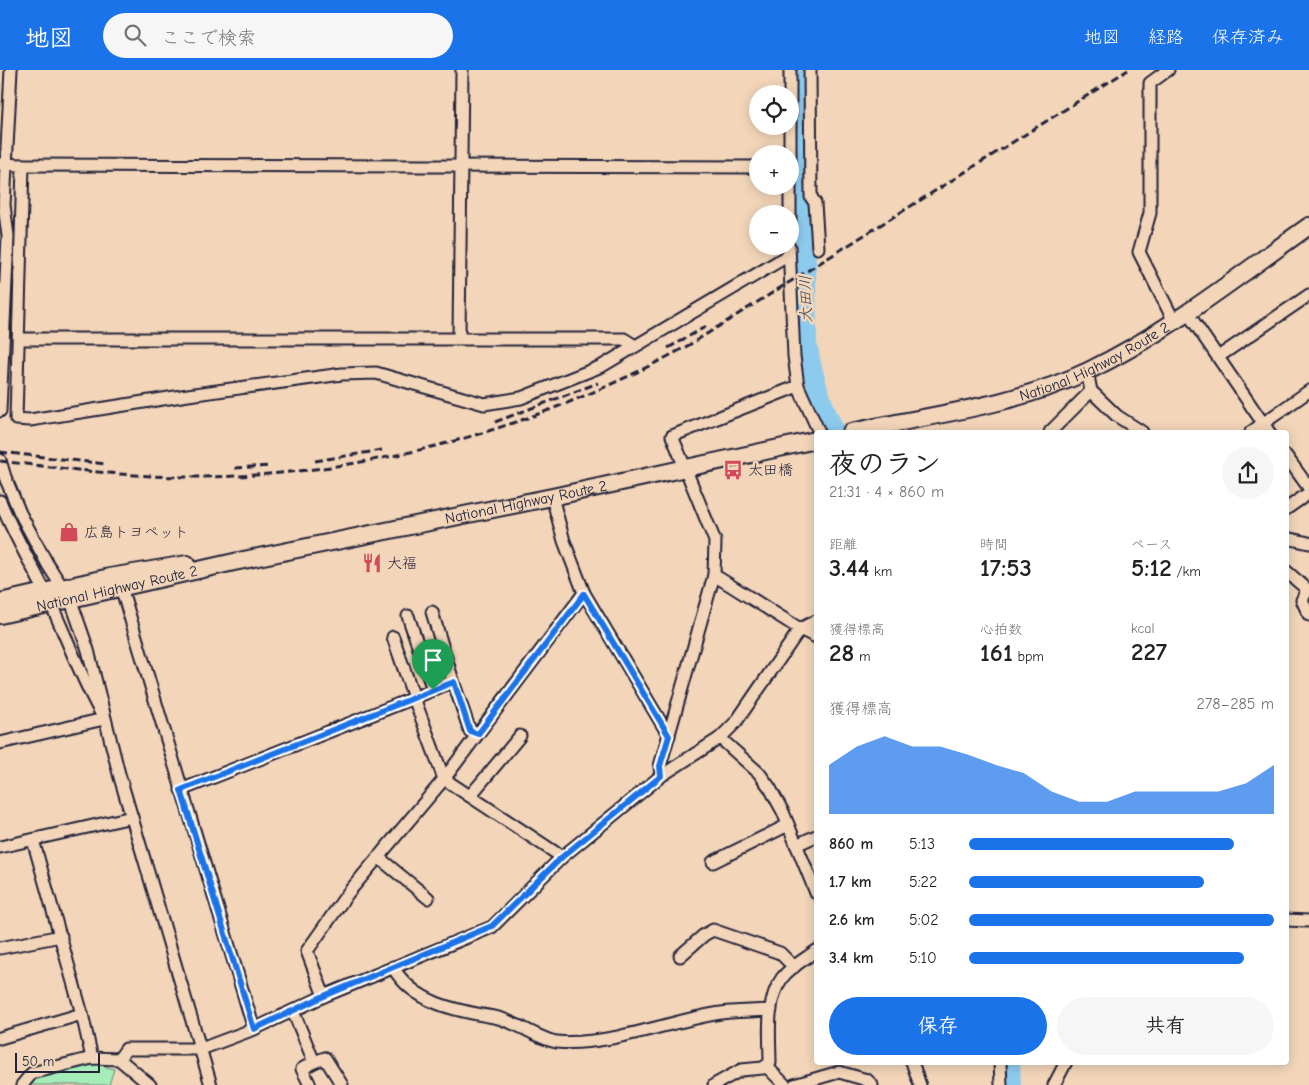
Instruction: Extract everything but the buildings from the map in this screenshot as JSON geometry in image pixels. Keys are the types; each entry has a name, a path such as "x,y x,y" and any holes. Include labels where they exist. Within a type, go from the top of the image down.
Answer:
{"highway":[{"name":"National Highway Route 2","path":"861,430 1020,397 1087,371 1174,321 1309,226"},
{"name":"National Highway Route 2","path":"67,594 121,587 814,440"},
{"name":"National Highway Route 2","path":"0,602 48,598 182,564 234,562"},
{"name":"National Highway Route 2","path":"0,615 48,598"}],"street":[{"path":"0,411 8,236 2,210 3,164 11,70"},
{"path":"459,338 462,70"},
{"path":"789,145 790,70"},
{"path":"810,70 812,197 815,203 818,248"},
{"path":"1168,70 1150,83 1150,213 1139,252 1174,321"},
{"path":"3,164 23,166 461,165 749,167"},
{"path":"23,166 16,420 30,420 188,395 342,374 376,373 484,404 521,398 602,366 783,255"},
{"path":"789,255 794,356 798,386 818,430"},
{"path":"1218,357 1309,295"},
{"path":"1187,312 1266,428 1309,391"},
{"path":"19,339 624,339 635,346"},
{"path":"1087,371 1091,391 1117,416 1139,430"},
{"path":"661,776 660,766 714,575 715,540 683,468 672,436 798,386"},
{"path":"1052,430 1091,391"},
{"path":"0,460 4,477 20,513 67,594 102,701 104,719 211,1085"},
{"path":"1289,460 1309,488"},
{"path":"1289,507 1309,493"},
{"path":"552,497 564,541 584,594 669,736"},
{"path":"0,501 48,598 80,667 90,694 104,719"},
{"path":"1289,539 1309,543"},
{"path":"1289,574 1308,590 1302,600 1309,615"},
{"path":"714,575 800,630 814,636"},
{"path":"121,587 254,1029"},
{"path":"324,996 307,951 348,893 444,779 584,594"},
{"path":"432,612 470,731 478,734"},
{"path":"408,616 433,690"},
{"path":"119,1059 126,1049 201,1049 254,1029 324,996 492,926 562,857 661,776 720,738 736,722 800,630 814,622"},
{"path":"393,637 444,779 562,857"},
{"path":"181,790 454,682"},
{"path":"0,743 104,719"},
{"path":"470,796 520,736"},
{"path":"720,738 759,773 770,788 796,845 812,871"},
{"path":"0,847 132,817"},
{"path":"713,862 788,825"},
{"path":"796,845 814,837"},
{"path":"34,840 82,1014 92,1058"},
{"path":"378,857 428,898"},
{"path":"1289,920 1309,921"},
{"path":"680,956 704,934 713,930 780,953 794,967"},
{"path":"0,948 61,936"},
{"path":"714,1085 740,1070 766,1066 770,1063 771,1010 774,992 782,978 814,953"},
{"path":"393,967 401,981 428,999 455,1011 507,1020 556,1042 589,1041 721,1013 771,1010"},
{"path":"293,1011 314,1062"},
{"path":"0,1038 82,1014"},
{"path":"22,1085 32,1073 92,1058 119,1059 150,1085"},
{"path":"310,1085 302,1069 325,1058 342,1085"},
{"path":"913,1065 920,1085"},
{"path":"1000,1065 1001,1085"},
{"path":"1054,1085 1064,1065"},
{"path":"766,1066 785,1085"},
{"path":"794,1085 840,1072 867,1080 872,1085"}],"green space":[{"path":"96,1064 114,1069 109,1085 29,1085 39,1075"}],"waterway":[{"name":"大田川","path":"803,70 807,343 818,389 834,430"},
{"name":"大田川","path":"1010,1065 1011,1085"}],"railway":[{"path":"0,461 152,476 203,477 267,474 330,467 392,456 454,441 515,422 575,400 633,374 689,345 1128,70"},
{"path":"668,348 707,326"},
{"path":"495,422 598,383"},
{"path":"315,461 382,450"},
{"path":"0,452 106,464"},
{"path":"235,468 270,466"}],"place":[{"name":"太田橋","path":"733,470"},
{"name":"広島トヨペット","path":"69,532"},
{"name":"大福","path":"372,563"}],"route":[{"path":"584,594 669,736 660,766 661,776 562,857 492,926 324,996 254,1029 181,790 433,690 454,682 470,731 478,734 584,594"}]}
